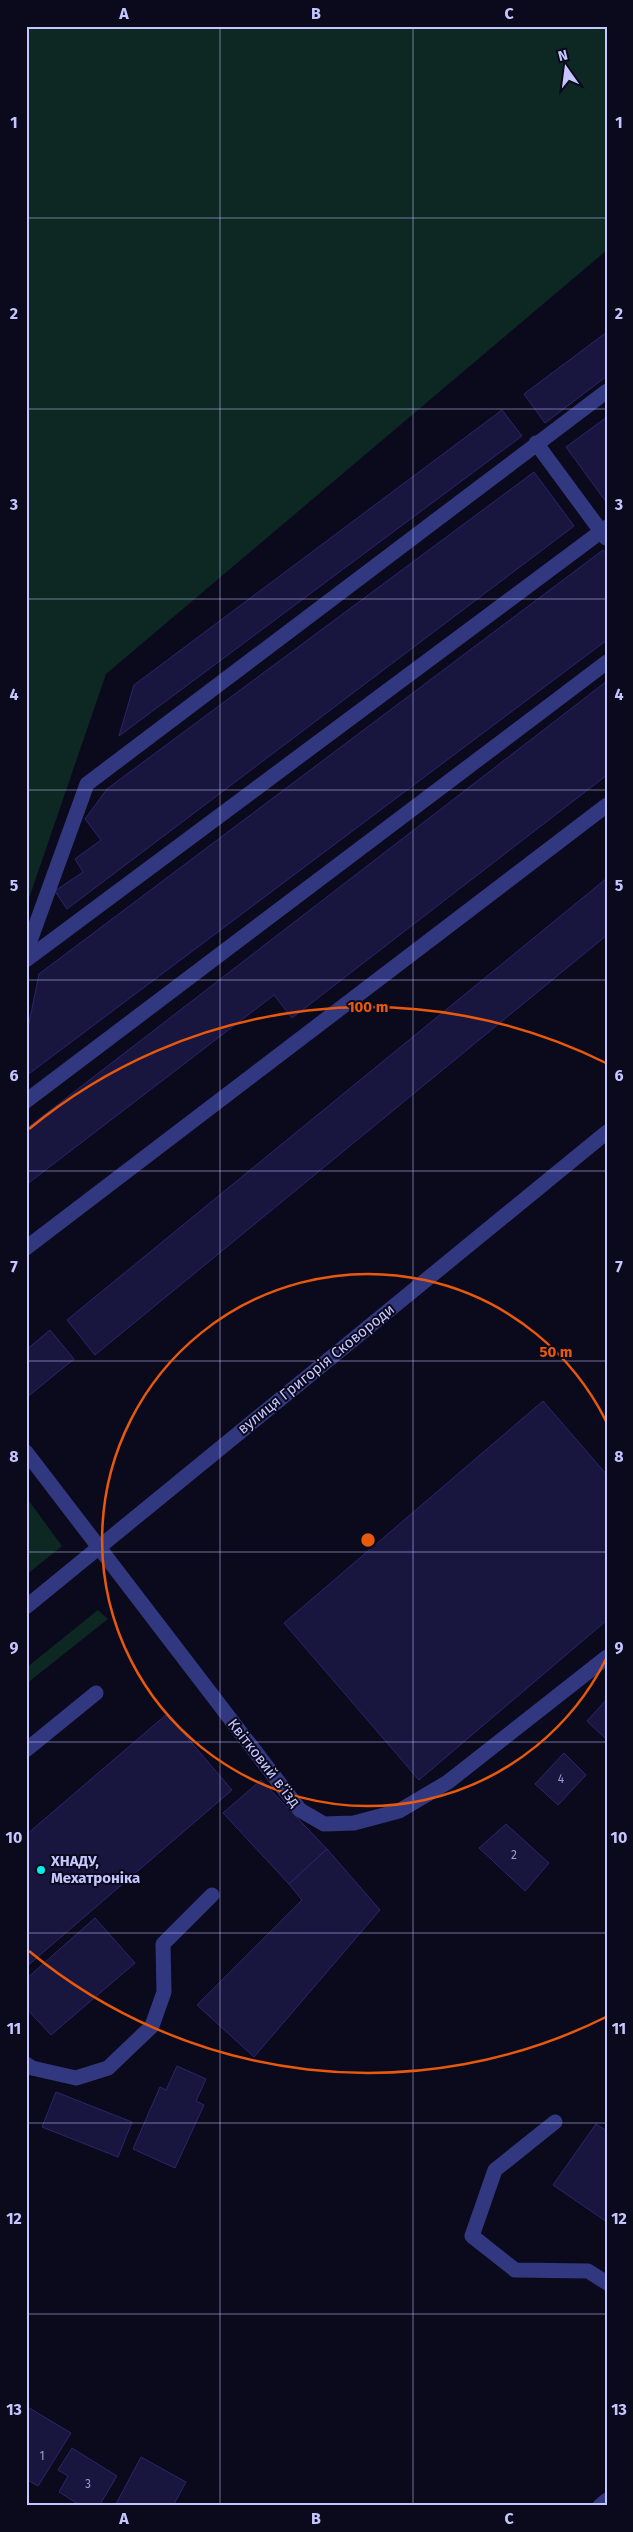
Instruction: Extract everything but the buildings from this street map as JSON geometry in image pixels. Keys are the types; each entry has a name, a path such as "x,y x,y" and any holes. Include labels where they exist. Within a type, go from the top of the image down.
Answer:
{"street":[{"path":"26,952 87,784 536,442 607,391"},
{"path":"26,960 605,533 536,442"},
{"path":"26,1101 607,662"},
{"path":"26,1248 607,806"},
{"name":"вулиця Григорія Сковороди","path":"26,1607 607,1132"},
{"name":"Квітковий в’їзд","path":"26,1452 300,1810 324,1824 354,1823 399,1811 448,1782 607,1657"},
{"path":"26,1750 96,1693"},
{"path":"26,2064 32,2068 76,2078 108,2068 152,2026 164,1992 163,1944 212,1895"},
{"path":"555,2122 495,2170 472,2236 515,2270 588,2271 607,2283"},
{"path":"600,2506 607,2500"}],"green space":[{"path":"26,26 607,26 607,250 106,674 26,907"},
{"path":"26,1497 62,1546 26,1575"},
{"path":"98,1610 108,1619 26,1684 26,1668"}],"place":[{"name":"ХНАДУ, Мехатроніка","path":"41,1870"}]}
